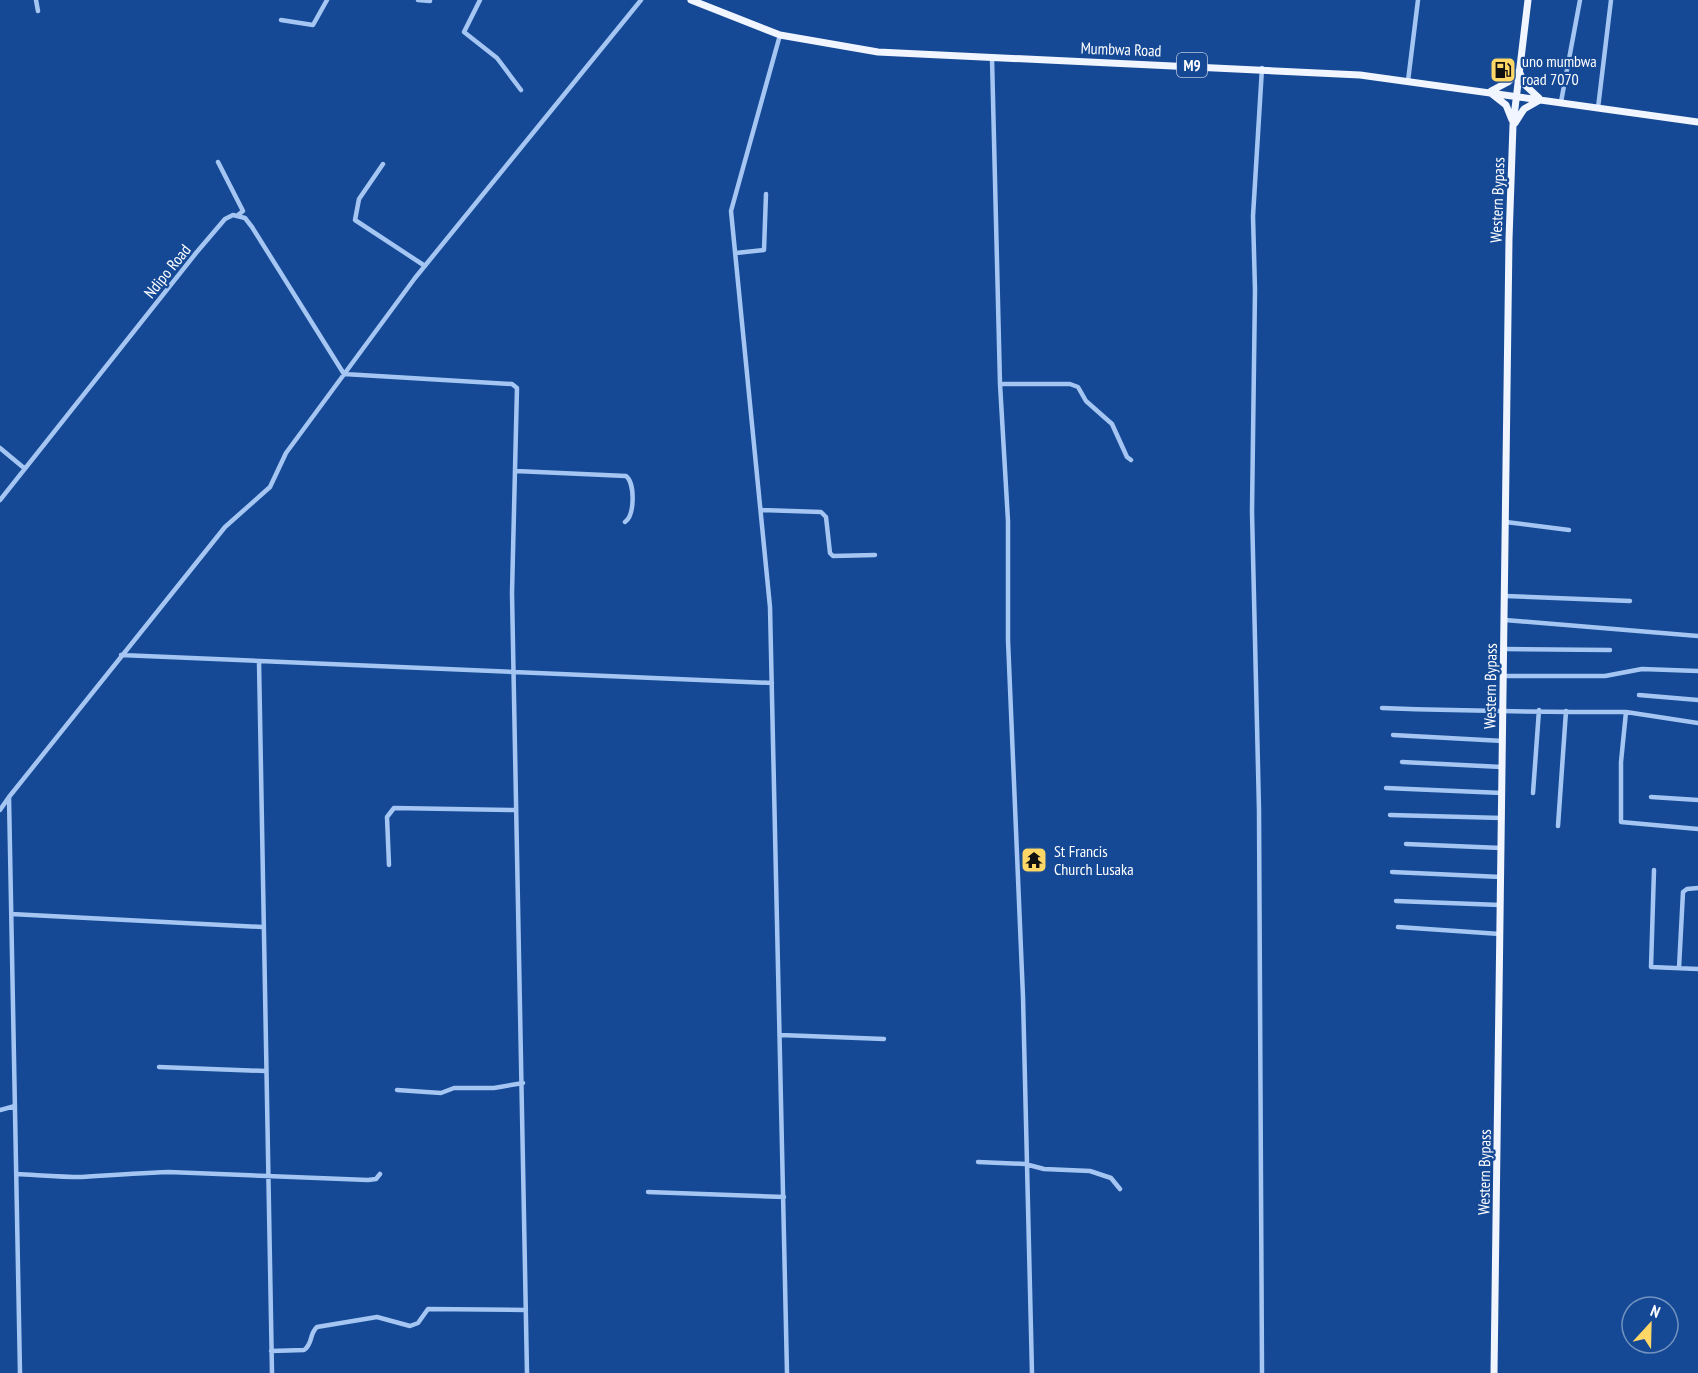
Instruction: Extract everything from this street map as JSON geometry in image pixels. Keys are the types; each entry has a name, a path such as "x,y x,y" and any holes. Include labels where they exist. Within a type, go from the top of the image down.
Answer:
{"main road":[{"name":"Mumbwa Road","path":"691,0 780,35 878,52 1262,68 1360,75 1698,122"},
{"name":"Western Bypass","path":"1494,1373 1509,239 1516,96 1528,0"},
{"path":"1488,92 1502,86 1519,71 1525,85 1542,100 1524,109 1514,125"},
{"path":"1488,92 1506,105 1514,125"}],"street":[{"path":"36,0 38,11"},
{"path":"281,20 313,25 327,0"},
{"path":"418,0 430,1"},
{"path":"480,0 465,32 497,58 509,78 521,90"},
{"path":"0,810 225,527 270,487 286,453 425,266 641,0"},
{"path":"1408,81 1418,0"},
{"path":"1561,102 1580,0"},
{"path":"1598,108 1611,0"},
{"path":"780,35 731,211 770,607 787,1373"},
{"path":"992,58 997,168 1000,384 1008,521 1008,640 1023,997 1025,1164 1032,1373"},
{"path":"1262,68 1253,216 1255,290 1252,512 1259,810 1262,1373"},
{"path":"218,162 243,211 238,215 245,218 252,227 344,374"},
{"path":"383,164 359,199 355,220 425,266"},
{"path":"736,254 764,250 766,194"},
{"name":"Ndipo Road","path":"0,500 219,225 229,216 238,215"},
{"path":"344,374 515,386 518,391 512,571 527,1373"},
{"path":"1000,384 1070,384 1078,387 1086,401 1112,424 1126,457 1131,460"},
{"path":"0,448 24,468"},
{"path":"516,471 626,476 631,483 631,515 625,522"},
{"path":"761,510 821,512 826,518 830,554 833,556 874,555"},
{"path":"1506,522 1569,530"},
{"path":"1505,596 1630,601"},
{"path":"1505,620 1698,636"},
{"path":"1504,650 1610,650"},
{"path":"121,655 514,674 772,683"},
{"path":"259,661 262,927 272,1373"},
{"path":"1503,676 1605,676 1642,669 1698,671"},
{"path":"1639,695 1698,700"},
{"path":"1382,708 1503,713 1539,710 1626,712 1698,723"},
{"path":"1533,793 1539,710"},
{"path":"1558,826 1566,711"},
{"path":"1626,712 1621,755 1621,822 1698,829"},
{"path":"1393,735 1503,741"},
{"path":"1402,762 1502,767"},
{"path":"1386,788 1502,793"},
{"path":"9,797 20,1373"},
{"path":"1651,797 1698,800"},
{"path":"389,865 387,817 394,808 515,810"},
{"path":"1390,815 1502,818"},
{"path":"1406,844 1501,848"},
{"path":"1654,870 1651,967 1698,969"},
{"path":"1392,872 1501,877"},
{"path":"1679,968 1683,892 1698,888"},
{"path":"1396,901 1500,905"},
{"path":"11,914 262,927"},
{"path":"1398,927 1500,934"},
{"path":"781,1035 884,1039"},
{"path":"159,1067 265,1071"},
{"path":"397,1090 441,1093 453,1088 494,1088 523,1083"},
{"path":"0,1110 15,1106"},
{"path":"978,1161 1098,1173 1114,1180 1120,1189"},
{"path":"17,1174 85,1177 141,1171 151,1174 169,1172 267,1178 368,1180 376,1179 380,1174"},
{"path":"648,1192 784,1197"},
{"path":"271,1351 301,1351 310,1344 313,1331 317,1327 374,1317 411,1326 420,1321 428,1309 526,1310"}],"place":[{"name":"uno mumbwa road 7070","path":"1503,70"},
{"name":"St Francis Church Lusaka","path":"1034,860"}]}
